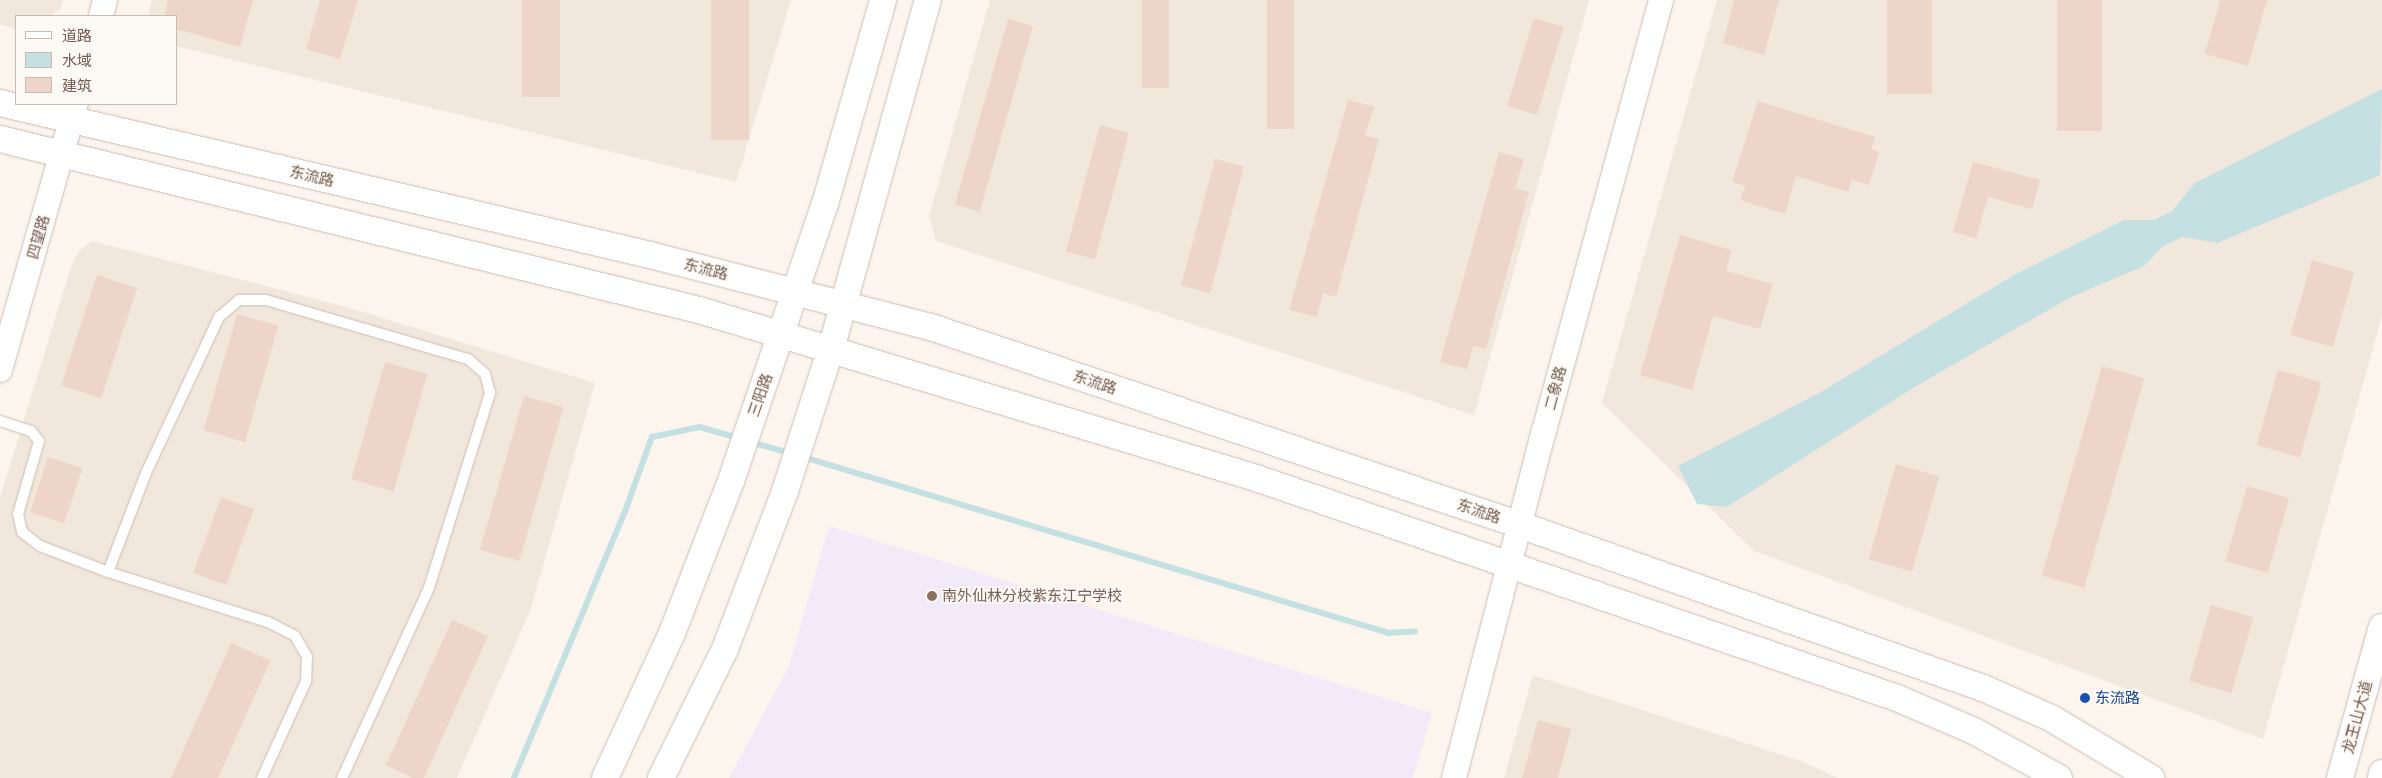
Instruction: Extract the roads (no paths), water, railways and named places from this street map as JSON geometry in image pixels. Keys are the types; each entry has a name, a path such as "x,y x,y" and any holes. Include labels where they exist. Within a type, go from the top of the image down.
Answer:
{"main road":[{"name":"三阳路","path":"605,778 669,641 731,481 825,204 883,0"},
{"path":"662,778 725,649 785,492 830,349 928,0"},
{"name":"东流路","path":"0,103 15,105"},
{"name":"东流路","path":"16,105 74,112 931,327 1520,525 1983,688 2051,718 2151,778"},
{"path":"0,140 699,310 1256,478 1897,698 1974,731 2059,778"},
{"name":"龙王山大道","path":"2340,778 2382,627"},
{"path":"2381,778 2382,773"}],"street":[{"path":"101,15 105,0"},
{"name":"二象路","path":"1454,778 1509,565 1661,0"},
{"name":"四望路","path":"0,370 74,112"}],"lane":[{"path":"108,572 146,473 219,316 239,300 266,300 468,359 485,374 490,393 429,588 342,778"},
{"path":"0,421 31,431 39,441 18,514 22,532 40,546 108,572 268,622 295,636 307,657 306,681 262,778"}],"water":[{"path":"2382,89 2380,175 2217,243 2183,237 2163,246 2144,266 2071,297 2015,329 1913,388 1727,507 1697,504 1678,466 1819,393 2014,275 2124,220 2154,220 2172,211 2195,183"}],"waterway":[{"path":"514,778 627,506 652,437 700,427 739,438"},
{"path":"751,442 790,453"},
{"path":"803,457 1389,633 1415,631"}],"place":[{"name":"南外仙林分校紫东江宁学校","path":"932,596"},
{"name":"东流路","path":"2085,698"}]}
